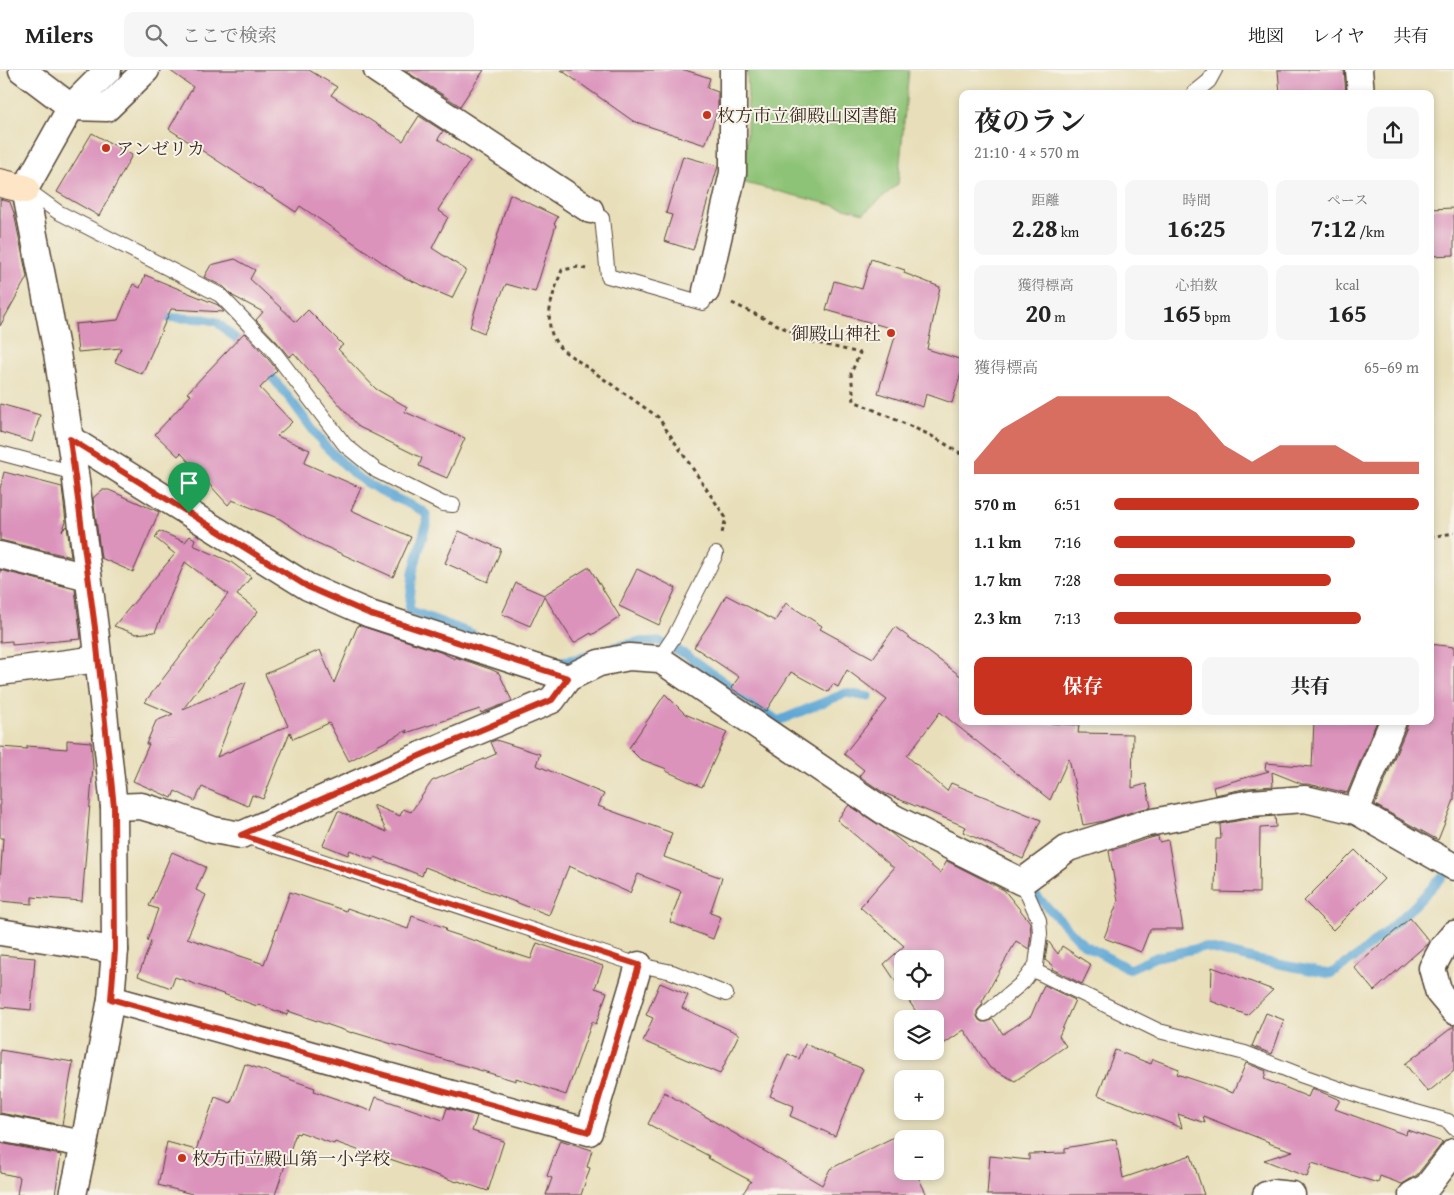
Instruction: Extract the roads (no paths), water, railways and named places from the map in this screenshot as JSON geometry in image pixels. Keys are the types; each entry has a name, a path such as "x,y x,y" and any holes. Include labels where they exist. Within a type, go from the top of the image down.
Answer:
{"street":[{"path":"22,70 70,107 106,108 146,70"},
{"path":"73,1195 111,999 115,950 114,807 88,577 57,353 7,185 70,107 108,70"},
{"path":"377,70 590,210"},
{"path":"706,291 733,173 733,70"},
{"path":"1359,70 1361,90"},
{"path":"70,439 308,587 370,614 568,678"},
{"path":"0,555 88,577"},
{"path":"114,807 141,806 213,830 241,835 426,753 552,700 568,678 599,664 629,657 660,659 894,818 1022,882 1068,848 1143,824 1251,803 1305,799 1356,811 1454,867"},
{"path":"0,672 98,659"},
{"path":"1356,811 1391,725"},
{"path":"0,932 115,950"},
{"path":"1454,934 1443,948 1432,968 1439,993 1454,1011"},
{"path":"111,999 589,1132 639,965"},
{"path":"0,1128 84,1144"},
{"path":"1412,1195 1427,1187 1454,1152"},
{"path":"1266,1195 1272,1193 1292,1195"}],"lane":[{"path":"1198,90 1209,81 1215,70"},
{"path":"7,185 220,295 271,348 345,445 377,471 443,504 453,505"},
{"path":"590,210 602,218 608,276 704,303 706,291"},
{"path":"0,453 74,473"},
{"path":"660,659 675,635 716,554"},
{"path":"241,835 639,965 672,972 726,994"},
{"path":"985,1014 1023,982 1036,965 1040,934 1039,920 1022,882"},
{"path":"1033,970 1159,1031 1245,1054 1364,1097 1448,1121 1454,1128"}],"waterway":[{"path":"157,317 205,319 217,322 246,348"},
{"path":"264,367 324,445 356,476 426,514 427,521 413,572 409,610 473,634"},
{"path":"614,647 637,642 659,641 687,655 778,721 846,693 869,697"},
{"path":"547,660 564,661 593,654"},
{"path":"1031,890 1083,944 1129,969 1156,957 1204,947 1330,974 1358,956 1413,907 1450,869"}],"place":[{"name":"枚方市立御殿山図書館","path":"707,115"},
{"name":"アンゼリカ","path":"106,148"},
{"name":"御殿山神社","path":"891,333"},
{"name":"枚方市立殿山第一小学校","path":"182,1158"}]}
